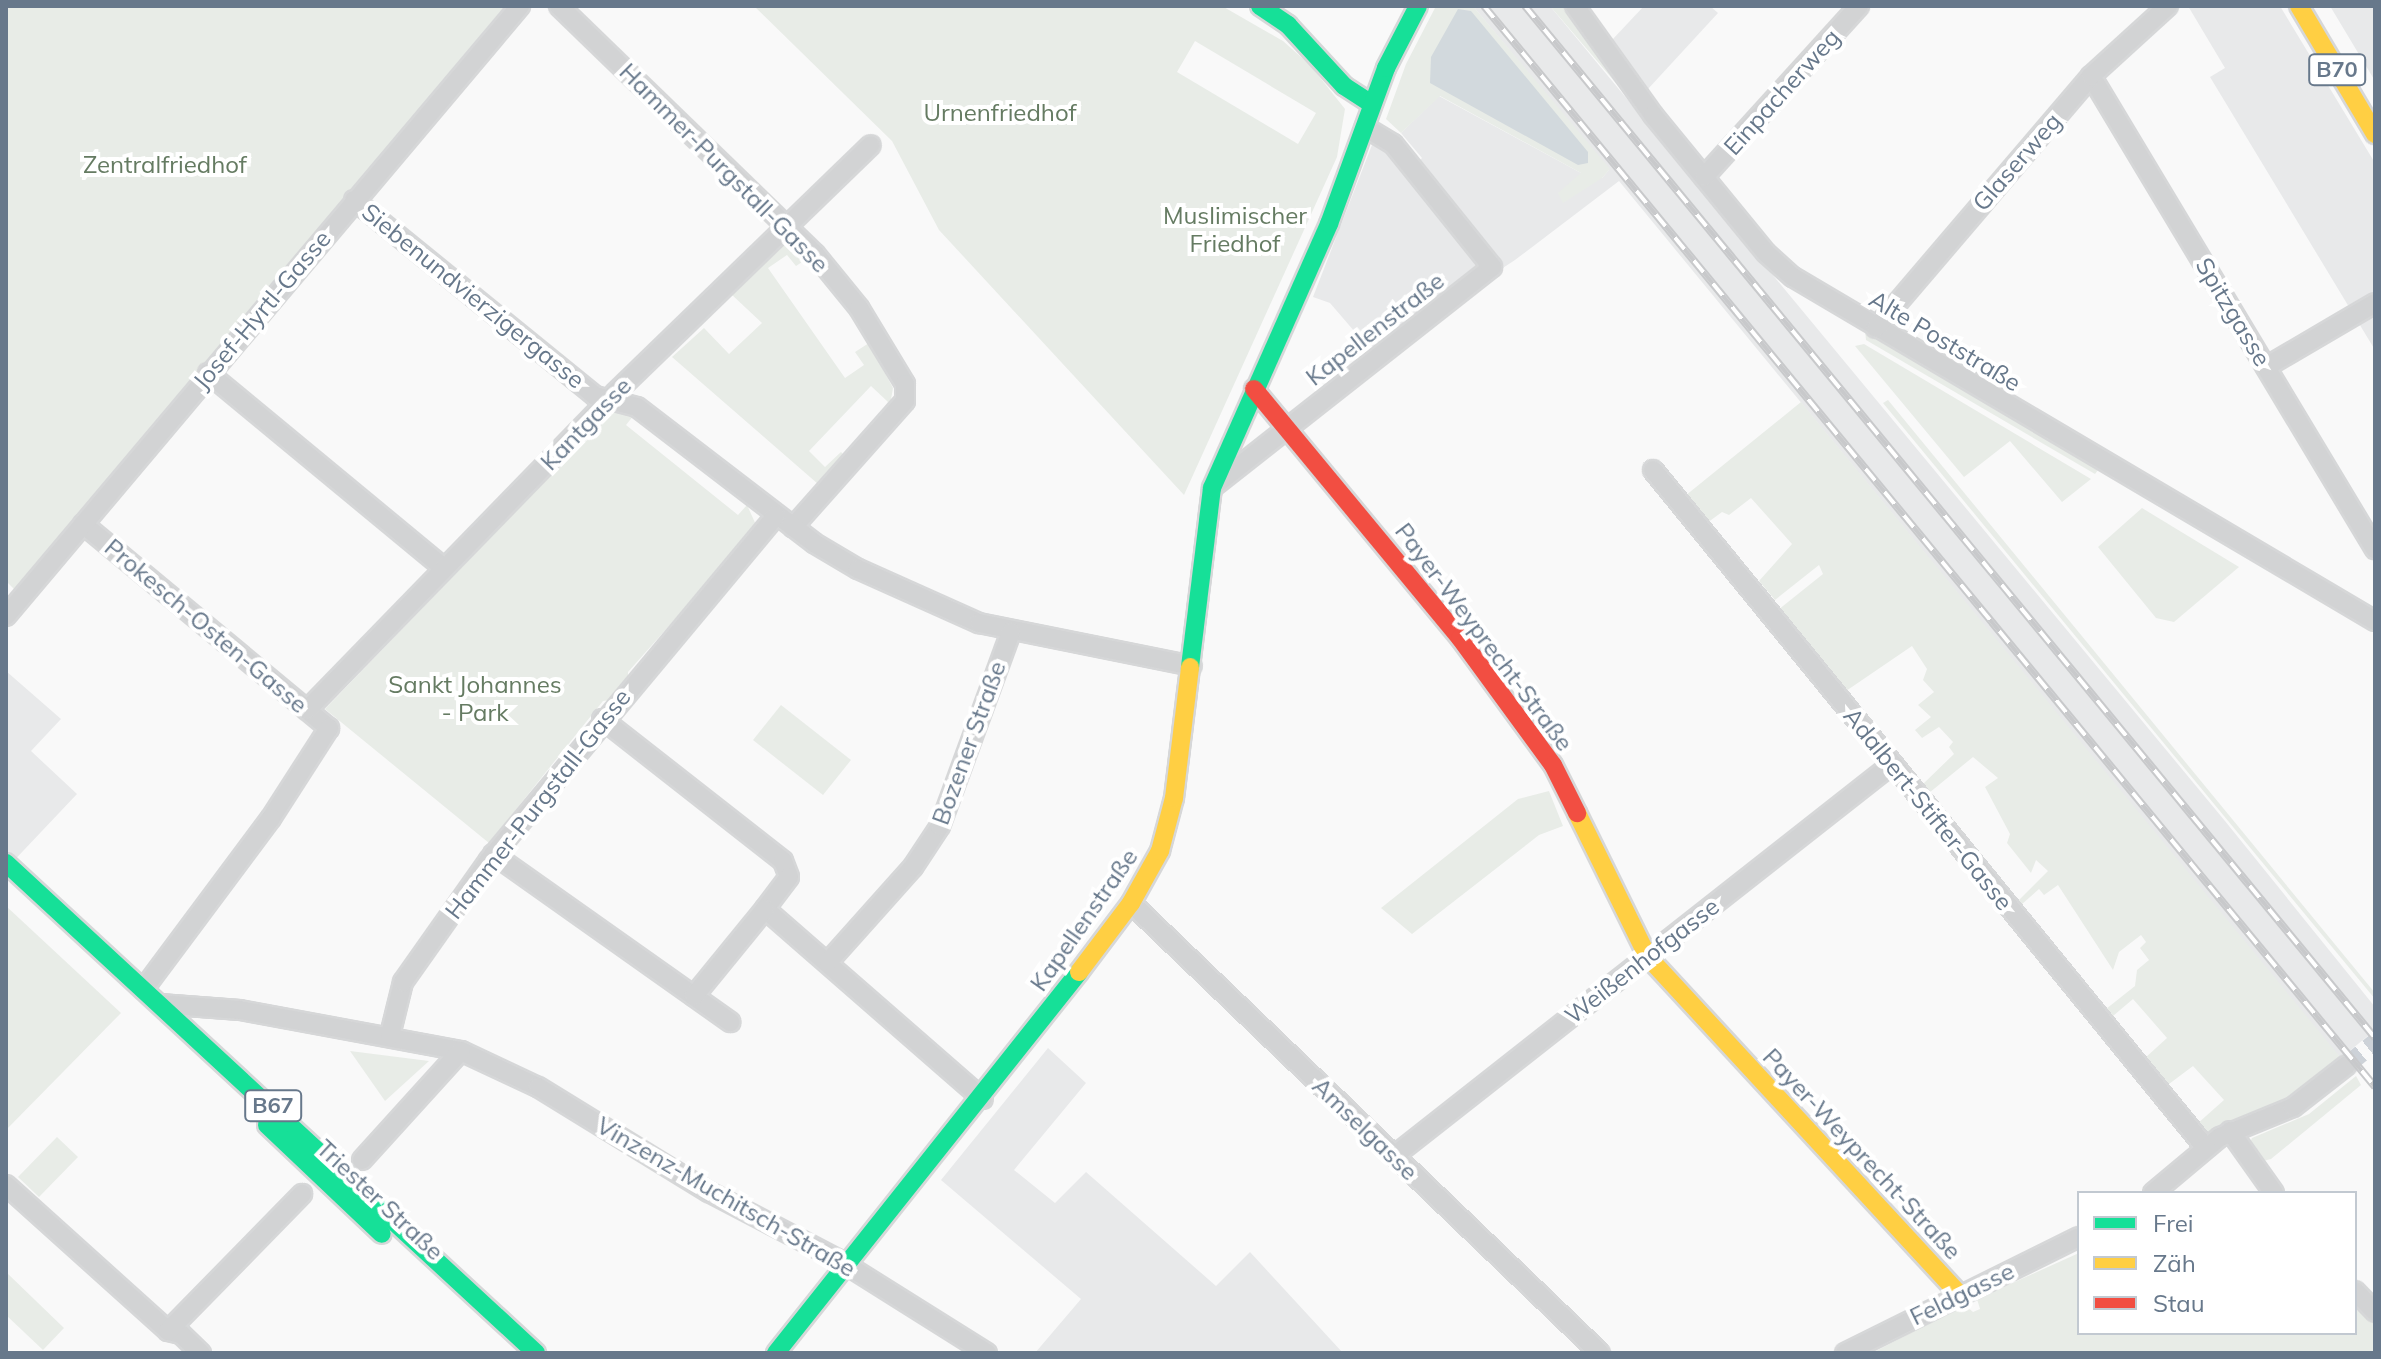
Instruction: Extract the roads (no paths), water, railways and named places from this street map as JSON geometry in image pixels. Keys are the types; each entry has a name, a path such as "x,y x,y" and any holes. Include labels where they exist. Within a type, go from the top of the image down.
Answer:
{"main road":[{"path":"1260,6 1288,25 1344,86 1372,104"},
{"name":"Kapellenstraße","path":"776,1353 983,1099 1131,903 1167,832 1192,666 1212,488 1325,234 1372,104 1418,6"},
{"name":"B70","path":"2299,6 2375,134"},
{"name":"Payer-Weyprecht-Straße","path":"1254,389 1290,428 1460,638 1553,765 1648,957 1959,1294"},
{"name":"Triester Straße","path":"6,863 536,1353"},
{"name":"Triester Straße","path":"6,888 508,1353"}],"street":[{"name":"Josef-Hyrtl-Gasse","path":"6,616 520,6"},
{"name":"Hammer-Purgstall-Gasse","path":"559,6 789,226 859,308 908,395 793,527"},
{"name":"Einpacherweg","path":"1704,177 1859,6"},
{"name":"Glaserweg","path":"1876,328 2091,76 2168,6"},
{"name":"Alte Poststraße","path":"1581,8 1704,177 1773,261 1876,328 2375,621"},
{"name":"Spitzgasse","path":"2091,76 2375,549"},
{"name":"Kapellenstraße","path":"1212,488 1492,267 1393,144 1365,127"},
{"name":"Kantgasse","path":"307,710 611,399 871,145"},
{"name":"Siebenundvierzigergasse","path":"354,200 595,396 637,407 776,516 926,602 1011,632 1192,666"},
{"path":"2266,367 2375,303"},
{"path":"208,373 444,568"},
{"name":"Adalbert-Stifter-Gasse","path":"1653,470 2206,1148"},
{"name":"Hammer-Purgstall-Gasse","path":"390,1035 403,982 493,854 602,719 776,516"},
{"name":"Prokesch-Osten-Gasse","path":"83,524 329,728 271,818 143,990"},
{"name":"Bozener Straße","path":"829,961 913,867 940,826 1011,632"},
{"path":"602,719 783,861 789,877 694,996"},
{"name":"Weißenhofgasse","path":"1394,1156 1891,765"},
{"path":"493,854 730,1022"},
{"name":"Amselgasse","path":"1131,903 1600,1353"},
{"path":"765,909 829,961 983,1099"},
{"name":"Vinzenz-Muchitsch-Straße","path":"160,1004 240,1010 390,1035 461,1051 538,1087 709,1192 848,1267 987,1353"},
{"path":"362,1160 461,1051"},
{"path":"2155,1191 2230,1131 2293,1107 2347,1065"},
{"path":"2230,1131 2273,1191"},
{"path":"6,1185 188,1349"},
{"path":"168,1331 302,1194"},
{"name":"Feldgasse","path":"1845,1353 2077,1238"},
{"path":"2357,1293 2375,1312"}],"tunnel":[{"path":"2347,1065 2375,1042"}],"railway":[{"path":"1484,6 2375,1087"},
{"path":"1525,6 2375,1038"}],"park label":[{"name":"Urnenfriedhof","path":"1000,113"},
{"name":"Zentralfriedhof","path":"165,165"},
{"name":"Muslimischer Friedhof","path":"1235,230"},
{"name":"Sankt Johannes - Park","path":"475,699"}]}
